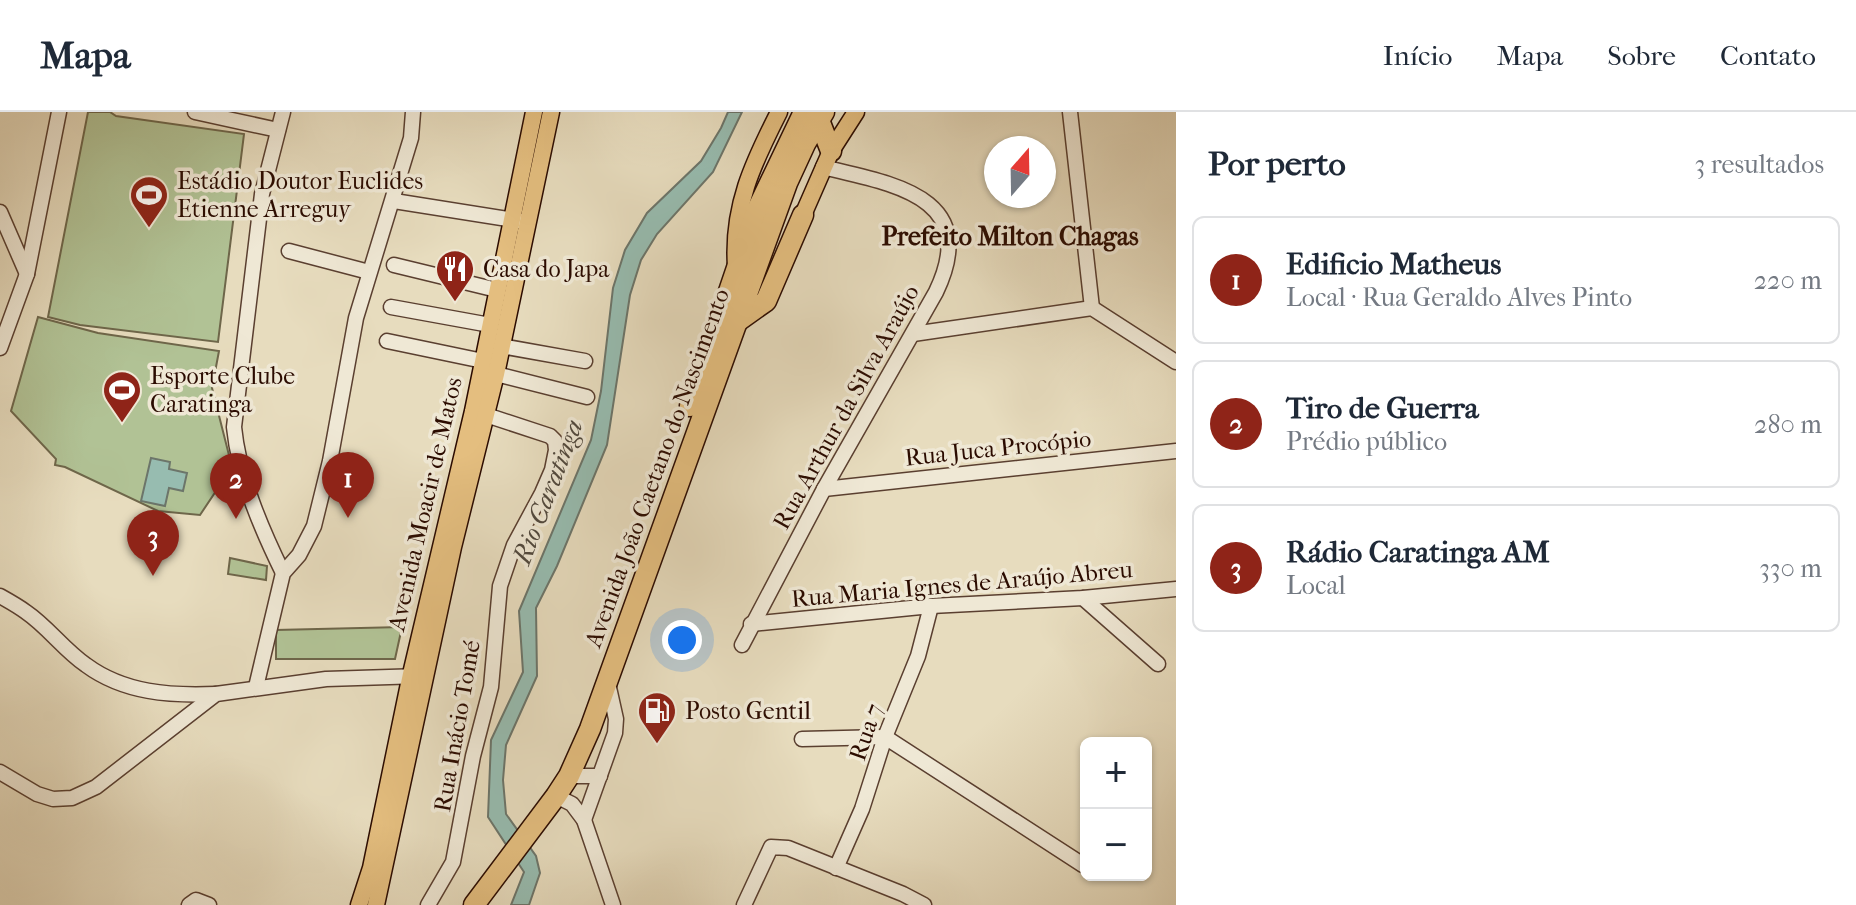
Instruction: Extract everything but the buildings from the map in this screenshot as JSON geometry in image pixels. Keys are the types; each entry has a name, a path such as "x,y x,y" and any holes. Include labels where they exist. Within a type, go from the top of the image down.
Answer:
{"highway":[{"name":"Avenida João Caetano do Nascimento","path":"532,821 556,796 569,776 608,683 735,323 791,122 816,115"},
{"name":"Avenida João Caetano do Nascimento","path":"474,905 509,859 532,821 592,702 736,268 795,161 816,115"},
{"path":"816,115 827,159"},
{"path":"766,214 787,220 803,215"},
{"path":"735,323 766,301 803,215"}],"main road":[{"name":"Avenida Moacir de Matos","path":"480,413 496,374 534,112"},
{"name":"Avenida Moacir de Matos","path":"359,905 453,547 480,413 483,361 497,290 551,112"},
{"name":"Avenida João Caetano do Nascimento","path":"736,268 735,225 747,180 779,112"},
{"path":"803,215 827,159 856,112"},
{"name":"Avenida Moacir de Matos","path":"376,905 418,675"}],"street":[{"path":"0,348 27,274 59,112"},
{"path":"195,112 278,130"},
{"path":"283,112 262,194 234,427 236,447 252,498 283,573"},
{"path":"256,687 283,573 299,555 314,526 330,461 356,318 394,201 411,138 413,112"},
{"path":"1070,112 1092,308"},
{"name":"Rua Arthur da Silva Araújo","path":"742,645 824,489 913,334 945,273 949,251 941,219 930,205 901,187 827,159"},
{"path":"394,201 518,221"},
{"path":"0,212 27,274"},
{"path":"289,251 369,272"},
{"path":"394,265 497,290"},
{"path":"391,307 490,325"},
{"path":"913,334 1092,308 1176,362"},
{"path":"387,341 483,361"},
{"path":"501,346 585,361"},
{"path":"496,374 587,397"},
{"name":"Rua Inácio Tomé","path":"428,905 453,862 459,837 473,756 491,687 500,586 514,545 552,470 556,450 555,441 550,436 480,413"},
{"name":"Rua Juca Procópio","path":"824,489 1176,451"},
{"name":"Rua Maria Ignes de Araújo Abreu","path":"751,624 931,606 1083,598 1176,589"},
{"path":"0,596 27,612 84,664 102,676 161,694 216,694 326,679 418,675"},
{"path":"1083,598 1158,664"},
{"name":"Rua 7","path":"836,868 862,809 885,737 918,656 931,606"},
{"path":"584,820 616,724 608,683"},
{"path":"0,772 37,794 53,799 72,798 96,787 216,694"},
{"path":"802,739 885,737 1080,863"},
{"path":"569,776 600,776"},
{"path":"556,796 572,804 584,820 614,904"},
{"path":"744,905 771,847 788,848 924,905"},
{"path":"189,905 196,900 209,905"}],"green space":[{"name":"Estádio Doutor Euclides Etienne Arreguy","path":"88,112 110,112 116,116 244,134 218,342 80,325 48,317"},
{"name":"Esporte Clube Caratinga","path":"38,317 98,333 219,351 212,388 232,467 200,515 158,511 55,465 56,459 11,411"},
{"path":"230,558 267,566 266,580 228,574"},
{"path":"402,627 395,659 276,659 276,630"}],"water":[{"path":"728,112 742,112 713,172 657,234 641,260 630,295 607,445 557,566 536,608 537,676 506,745 503,780 506,814 536,856 540,873 529,905 511,905 524,872 488,817 491,740 523,672 519,611 591,440 601,391 613,288 625,250 647,213 701,161"},
{"path":"151,458 170,462 169,469 187,473 183,491 169,488 165,506 141,501"}],"place":[{"name":"Estádio Doutor Euclides Etienne Arreguy","path":"149,229"},
{"name":"Casa do Japa","path":"455,303"},
{"name":"Esporte Clube Caratinga","path":"122,424"},
{"name":"Edificio Matheus","path":"348,518"},
{"name":"Tiro de Guerra","path":"236,519"},
{"name":"Rádio Caratinga AM","path":"153,576"},
{"name":"Posto Gentil","path":"657,745"}],"district":[{"name":"Prefeito Milton Chagas","path":"1010,236"}],"water label":[{"name":"Rio Caratinga","path":"548,492"}]}
